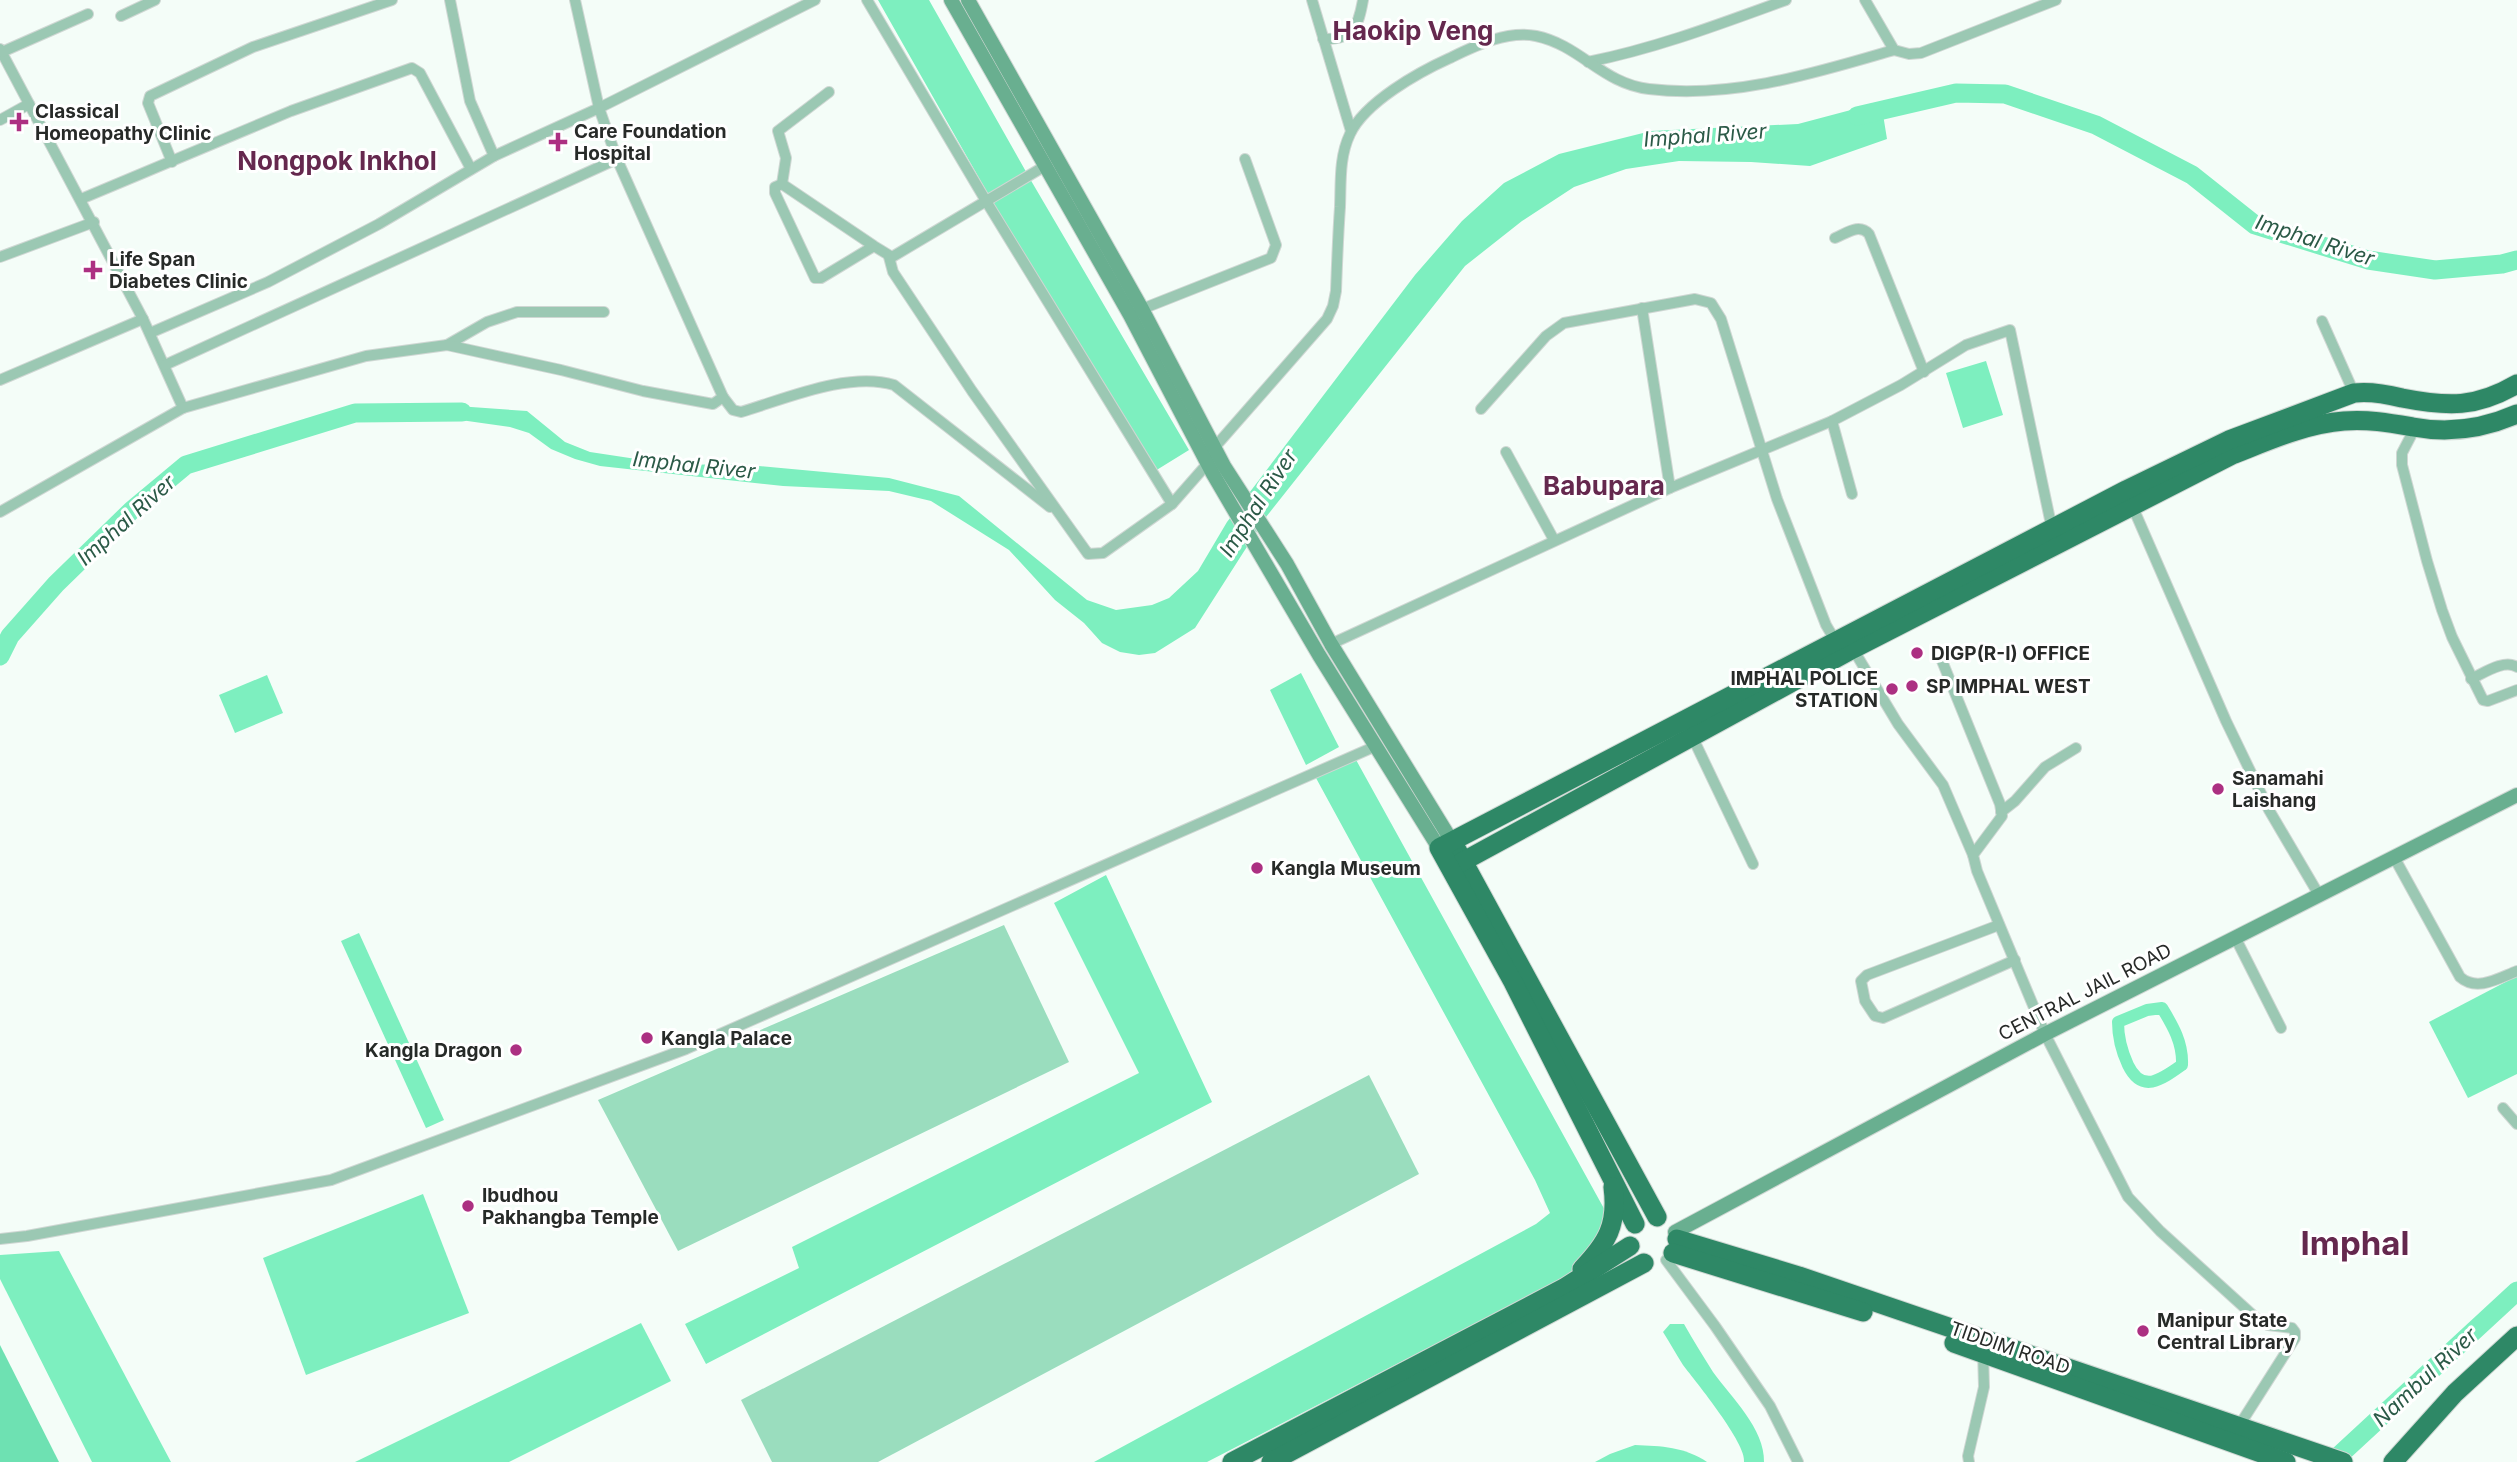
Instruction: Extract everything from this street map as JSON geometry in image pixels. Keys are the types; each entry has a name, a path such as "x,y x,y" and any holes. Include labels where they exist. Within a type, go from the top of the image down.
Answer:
{"highway":[{"path":"1457,865 1596,788 1689,728 2129,498 2239,436 2354,393 2376,393 2454,405 2474,403 2517,384"},
{"path":"1844,645 2052,529 2307,428 2363,420 2454,431 2481,428 2517,414"},
{"path":"1657,1217 1445,844 1586,770 1689,728"},
{"path":"1586,770 1596,788"},
{"path":"1457,865 1635,1224"},
{"path":"1564,1288 1600,1251 1608,1236 1615,1209 1612,1178"},
{"path":"1644,1263 1632,1253 1630,1246 1629,1238 1635,1224 1649,1217 1665,1220 1673,1246"},
{"path":"1233,1462 1564,1288 1630,1246"},
{"path":"1271,1462 1644,1263 1659,1264 1673,1246"},
{"path":"1673,1246 1756,1277 1985,1347 2266,1452 2286,1462"},
{"path":"2393,1462 2447,1401 2517,1336"},
{"name":"TIDDIM ROAD","path":"1985,1347 2239,1426 2266,1452 2304,1450 2343,1462"}],"street":[{"path":"121,16 155,0"},
{"path":"172,162 148,103 150,96 253,47 392,0"},
{"path":"450,0 468,93 494,156"},
{"path":"575,0 599,108 617,159 723,397 733,411 741,412 848,381 865,380 894,385 1060,515"},
{"path":"150,333 268,282 379,224 494,156 599,108 815,0"},
{"path":"867,0 986,201 1172,504"},
{"path":"951,0 1319,655 1376,746 1445,844"},
{"path":"968,0 1142,309 1214,448 1215,468 1287,564 1445,844"},
{"path":"1312,0 1351,131"},
{"path":"1322,39 1344,37 1353,31 1360,19 1363,0"},
{"path":"1588,62 1633,53 1680,39 1786,0"},
{"path":"1865,0 1894,50"},
{"path":"1214,448 1316,333 1333,306 1342,155 1351,131 1386,94 1411,79 1464,51 1516,34 1558,42 1615,80 1631,86 1673,91 1756,86 1818,72 1894,50 1909,54 1921,53 2056,0"},
{"path":"88,15 1,50 143,319 183,408"},
{"path":"81,199 291,111 412,68 420,73 471,169"},
{"path":"782,184 786,158 778,131 829,92"},
{"path":"0,120 29,104"},
{"path":"165,365 617,159"},
{"path":"1142,309 1271,258 1276,245 1245,159"},
{"path":"889,257 897,256 1045,166"},
{"path":"782,184 889,257 893,272 972,391 1085,551 1095,555 1103,553 1172,504 1215,468"},
{"path":"782,184 775,187 775,192 815,278 821,278 874,246"},
{"path":"0,257 93,222"},
{"path":"1835,238 1857,228 1869,234 1924,372"},
{"path":"1480,409 1556,328 1576,320 1695,299 1705,300 1716,308 1777,499 1812,594 1898,724 1943,785 2045,1034 2128,1197 2160,1231 2256,1318 2268,1325 2291,1328 2295,1332 2295,1338 2239,1426"},
{"path":"1642,308 1670,488"},
{"path":"447,345 487,322 517,312 604,312"},
{"path":"0,380 143,319"},
{"path":"2322,321 2354,393"},
{"path":"1331,644 1670,488 1832,421 1924,372 1966,345 2010,330 2052,529"},
{"path":"0,512 183,408 366,356 447,345 643,391 713,404 723,397"},
{"path":"1832,421 1852,494"},
{"path":"2414,428 2402,453 2402,465 2442,610 2480,696 2488,701 2517,690"},
{"path":"1506,452 1554,540"},
{"path":"2129,498 2253,777 2269,810 2319,895"},
{"path":"1938,651 2000,804 2002,816 1973,855"},
{"path":"2471,679 2504,664 2517,667"},
{"path":"1689,728 1753,864"},
{"path":"0,1239 331,1180 686,1049 1376,746"},
{"path":"2001,812 2015,801 2045,767 2076,748"},
{"name":"CENTRAL JAIL ROAD","path":"1673,1246 2045,1034 2394,857 2515,801"},
{"path":"2394,857 2460,977 2466,983 2480,985 2517,971"},
{"path":"1999,925 1867,975 1861,981 1865,1001 1875,1016 1883,1018 2015,960"},
{"path":"2235,937 2281,1028"},
{"path":"2503,1108 2517,1124"},
{"path":"1673,1246 1770,1406 1798,1462"},
{"path":"1969,1462 1968,1456 1984,1387 1985,1347"}],"shaded area":[{"path":"1004,925 1069,1062 678,1251 598,1100"},
{"path":"1369,1075 1419,1174 878,1462 772,1462 741,1400"},
{"path":"0,1345 59,1462 0,1462"}],"water":[{"path":"878,0 929,0 1189,450 1155,471 996,208"},
{"path":"1881,102 1887,139 1810,166 1679,161 1626,169 1574,187 1522,221 1465,266 1266,517 1195,628 1155,653 1139,655 1120,652 1102,643 1084,623 1055,600 1009,550 931,501 889,491 783,486 600,466 551,449 529,433 510,427 425,415 457,406 527,411 565,442 590,452 676,465 738,464 889,478 959,496 1087,600 1116,610 1152,605 1169,598 1198,571 1227,522 1415,275 1462,221 1504,183 1559,154 1651,131 1798,124"},
{"path":"1986,361 2003,415 1963,428 1946,373"},
{"path":"1301,673 1339,747 1306,765 1270,690"},
{"path":"267,675 283,713 235,733 219,695"},
{"path":"1355,758 1607,1214 1600,1242 1571,1274 1207,1462 1094,1462 1536,1224 1550,1213 1535,1180 1316,778"},
{"path":"1106,875 1212,1102 706,1364 685,1324 799,1268 792,1247 1139,1073 1054,903"},
{"path":"359,933 444,1120 426,1128 341,941"},
{"path":"2517,976 2517,1074 2468,1098 2429,1022"},
{"path":"423,1194 469,1313 306,1375 263,1258"},
{"path":"59,1251 171,1462 92,1462 0,1279 0,1255"},
{"path":"641,1323 671,1381 509,1462 355,1462"},
{"path":"1670,1324 1684,1324 1713,1372 1746,1414 1759,1438 1764,1462 1744,1462 1738,1442 1663,1332"},
{"path":"1635,1445 1681,1450 1707,1462 1595,1462"}],"waterway":[{"name":"Imphal River","path":"1857,116 1956,93 2005,94 2096,125 2192,175 2255,225 2368,260 2435,270 2502,264 2517,260"},
{"name":"Imphal River","path":"0,656 10,636 56,584 132,510 186,465 355,413 462,412"},
{"path":"2162,1008 2179,1042 2182,1065 2159,1079 2146,1082 2133,1074 2128,1065 2120,1044 2118,1022 2147,1010 2162,1008"},
{"name":"Nambul River","path":"2332,1462 2517,1291"}],"place":[{"name":"Classical Homeopathy Clinic","path":"19,122"},
{"name":"Care Foundation Hospital","path":"558,142"},
{"name":"Life Span Diabetes Clinic","path":"93,270"},
{"name":"DIGP(R-I) OFFICE","path":"1917,653"},
{"name":"SP IMPHAL WEST","path":"1912,686"},
{"name":"IMPHAL POLICE STATION","path":"1892,689"},
{"name":"Sanamahi Laishang","path":"2218,789"},
{"name":"Kangla Museum","path":"1257,868"},
{"name":"Kangla Palace","path":"647,1038"},
{"name":"Kangla Dragon","path":"516,1050"},
{"name":"Ibudhou Pakhangba Temple","path":"468,1206"},
{"name":"Manipur State Central Library","path":"2143,1331"}],"district":[{"name":"Haokip Veng","path":"1413,30"},
{"name":"Nongpok Inkhol","path":"337,160"},
{"name":"Babupara","path":"1604,485"},
{"name":"Imphal","path":"2355,1243"}]}
